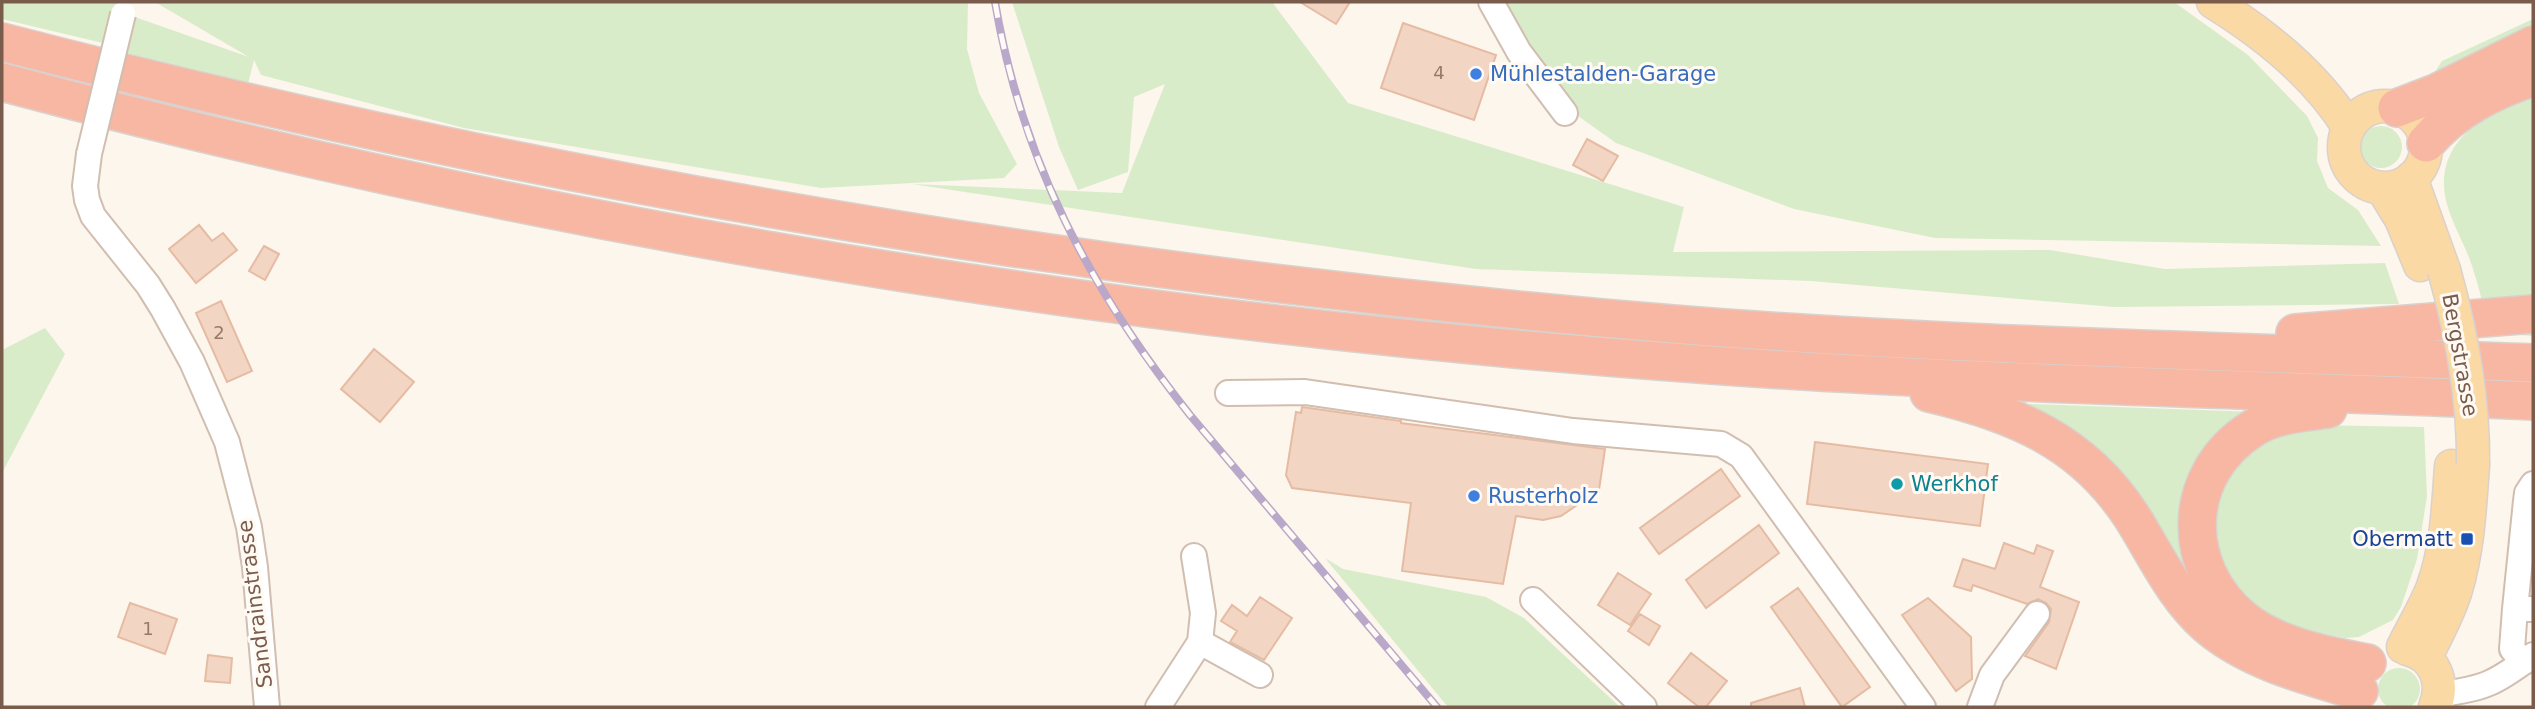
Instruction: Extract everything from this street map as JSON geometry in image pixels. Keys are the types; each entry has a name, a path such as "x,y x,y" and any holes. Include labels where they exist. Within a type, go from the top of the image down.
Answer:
{"highway":[{"path":"2,42 292,113 540,167 808,216 1104,262 1378,296 1668,323 1888,337 2533,363"},
{"path":"2386,108 2436,93 2533,45"},
{"path":"2426,144 2438,129 2465,108 2533,77"},
{"path":"2,82 289,153 494,197 750,246 1173,311 1423,340 1710,365 1850,374 2533,401"},
{"path":"2106,347 2533,314"},
{"path":"1850,374 1992,410 2057,440 2081,458 2113,490 2132,516 2177,592 2209,626 2257,655 2294,670 2363,687"},
{"path":"2363,687 2332,656 2280,640 2254,627 2233,610 2210,580 2200,555 2197,528 2199,507 2210,474 2223,454 2243,435 2263,423 2296,413 2412,396"}],"main road":[{"path":"2213,2 2236,16 2300,68 2333,102 2349,128"},
{"path":"2250,2 2336,78 2386,108 2414,118 2420,125 2426,144 2423,163 2397,183 2361,180 2353,172 2344,150 2345,139 2356,118 2386,108"},
{"name":"Bergstrasse","path":"2397,183 2459,325 2473,433 2462,466 2470,515 2454,595 2414,652"},
{"path":"2363,687 2383,651 2414,652 2437,674 2437,701"}],"street":[{"path":"1491,2 1519,52 1565,113"},
{"name":"Sandrainstrasse","path":"127,8 89,154 85,186 87,201 93,216 163,309 192,362 226,442 249,527 267,707"},
{"path":"1228,393 1305,393 1573,432 1721,444 1741,456 1913,704"},
{"path":"2437,701 2487,685 2529,658 2512,649 2524,609 2527,494 2533,484"},
{"path":"1158,707 1200,642 1203,613 1194,556"},
{"path":"1533,600 1644,707"},
{"path":"1980,707 1992,675 2037,614"},
{"path":"1200,642 1259,675"}],"green space":[{"path":"2,2 119,2 107,44 2,19"},
{"path":"155,2 968,2 967,49 979,93 1017,164 1004,178 821,188 464,128 261,75 254,60 248,84 122,52 132,16 249,57"},
{"path":"1012,2 1272,2 1348,103 1684,207 1673,252 2050,250 2165,269 2385,263 2399,304 2114,307 1811,281 1476,269 912,184 1122,193 1165,84 1134,97 1128,172 1078,190 1059,147"},
{"path":"1499,2 2174,2 2248,55 2307,116 2318,138 2317,161 2328,188 2358,210 2381,246 1935,238 1794,209 1616,143 1571,111"},
{"path":"2533,19 2533,29 2431,78 2442,61"},
{"path":"2533,93 2533,336 2491,333 2472,265 2446,202 2446,166 2452,151 2474,126"},
{"path":"2381,126 2396,132 2402,147 2396,162 2381,168 2366,162 2360,147 2366,132"},
{"path":"45,328 65,354 2,473 2,350"},
{"path":"2026,405 2257,412 2308,425 2424,427 2427,496 2417,559 2401,607 2393,620 2359,637 2345,638 2281,625 2231,631"},
{"path":"1325,558 1343,569 1486,597 1524,618 1620,707 1448,707"},
{"path":"2399,668 2414,674 2420,689 2414,704 2399,710 2384,704 2378,689 2384,674"}],"building":[{"path":"1300,2 1350,2 1336,24"},
{"path":"1403,23 1496,55 1474,120 1381,88"},
{"path":"1587,139 1618,156 1603,181 1573,165"},
{"path":"199,225 212,241 223,233 237,250 196,283 169,249"},
{"path":"264,246 279,254 265,280 249,271"},
{"path":"221,301 252,371 227,382 196,313"},
{"path":"374,349 414,382 380,422 341,389"},
{"name":"Rusterholz","path":"1302,407 1401,423 1605,449 1599,490 1561,516 1543,520 1516,516 1503,584 1402,571 1411,503 1292,488 1286,475 1296,412 1301,413"},
{"name":"Werkhof","path":"1815,442 1988,464 1980,526 1807,504"},
{"path":"1721,469 1740,496 1659,554 1640,528"},
{"path":"1759,525 1779,553 1706,608 1686,580"},
{"path":"2004,543 2034,554 2037,545 2053,551 2040,587 2079,602 2056,669 2025,656 2049,622 2051,609 2046,603 2038,599 2027,604 1973,585 1971,591 1954,586 1963,559 1995,569"},
{"path":"1618,573 1651,594 1630,625 1598,605"},
{"path":"1798,588 1870,687 1842,707 1771,607"},
{"path":"1260,597 1292,618 1264,660 1230,642 1237,631 1221,621 1232,605 1247,616"},
{"path":"1928,598 1971,637 1972,679 1956,691 1902,615"},
{"path":"130,603 177,619 165,654 118,637"},
{"path":"1640,614 1660,626 1649,645 1628,631"},
{"path":"1691,653 1727,681 1706,707 1699,707 1668,683"},
{"path":"208,655 232,658 230,683 205,681"},
{"path":"1800,688 1805,707 1751,707 1751,703"}],"railway":[{"path":"995,2 1007,61 1042,170 1091,271 1121,320 1190,415 1437,707"}],"place":[{"name":"Mühlestalden-Garage","path":"1476,74"},
{"name":"Werkhof","path":"1897,484"},
{"name":"Rusterholz","path":"1474,496"},
{"name":"Obermatt","path":"2467,539"}]}
